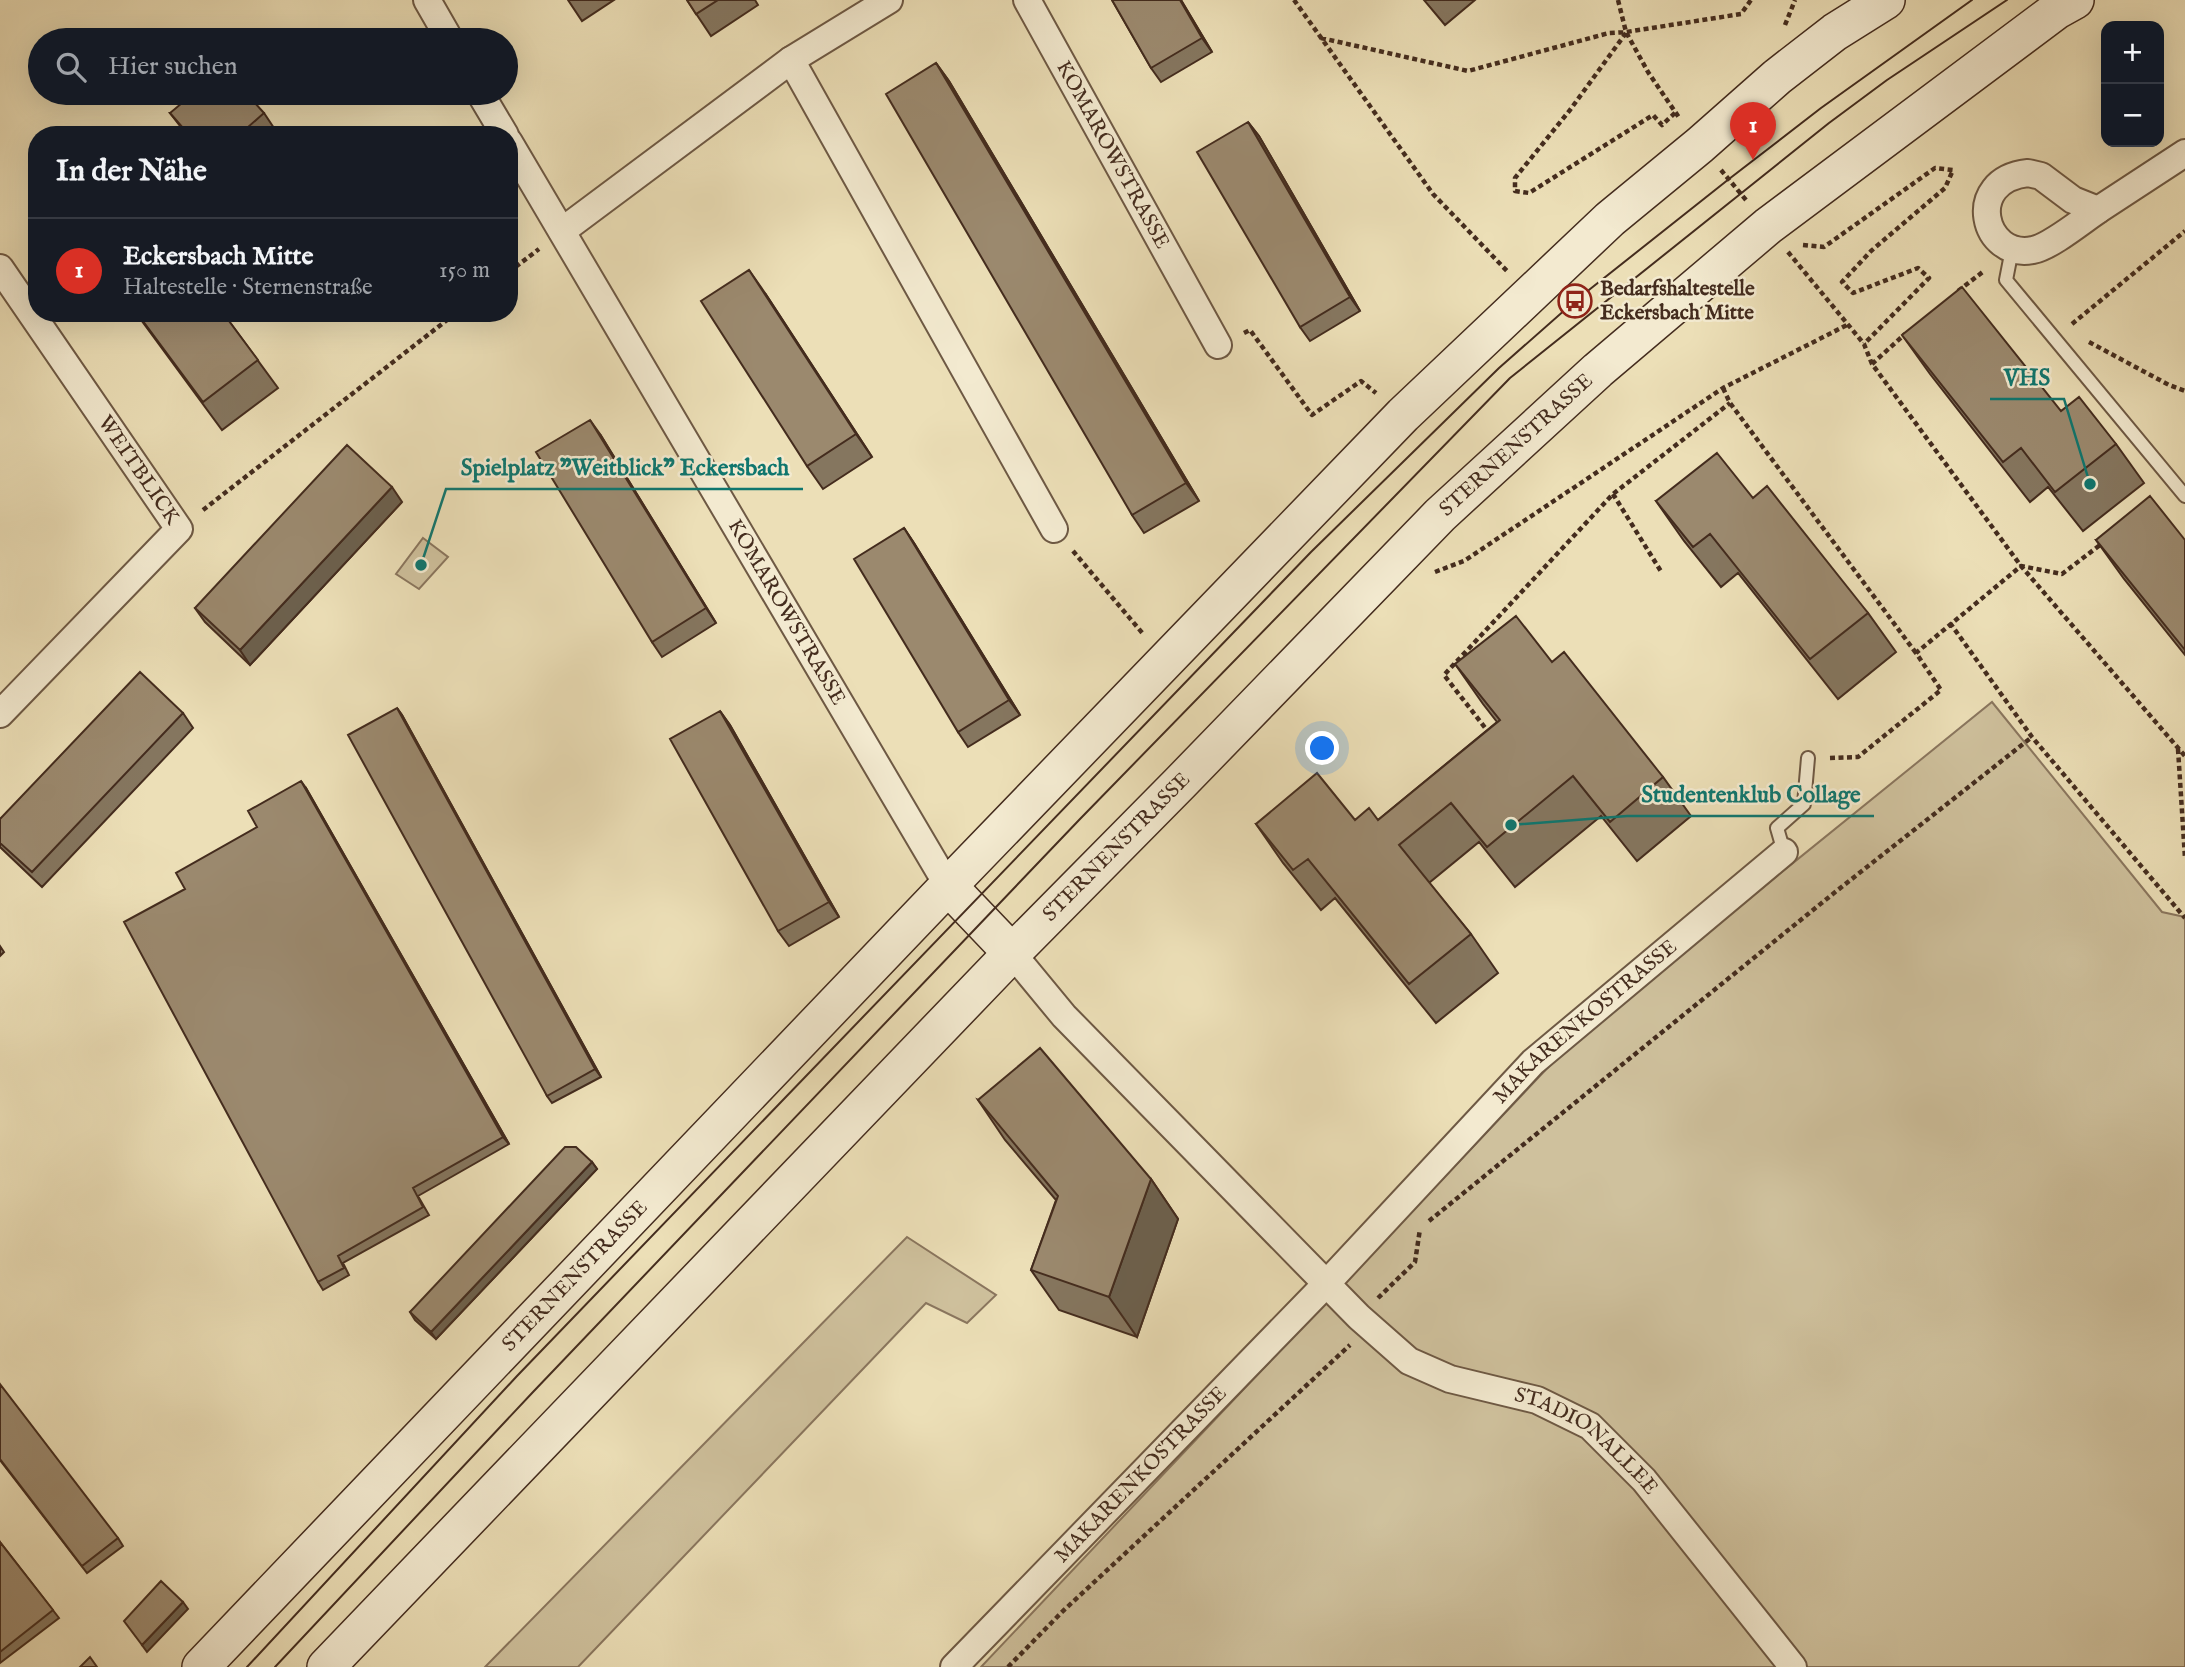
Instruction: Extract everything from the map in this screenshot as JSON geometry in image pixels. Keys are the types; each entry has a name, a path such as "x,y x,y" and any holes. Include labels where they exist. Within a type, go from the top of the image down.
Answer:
{"street":[{"path":"427,0 443,28"},
{"path":"562,231 791,60 889,0"},
{"name":"KOMAROWSTRASSE","path":"1027,0 1218,345"},
{"name":"STERNENSTRASSE","path":"201,1667 1403,415 1610,219 1777,78 1835,32 1886,0"},
{"name":"STERNENSTRASSE","path":"326,1667 1012,953 1440,515 1598,370 1778,239 1938,97 2057,10 2075,0"},
{"path":"791,60 1054,529"},
{"path":"487,105 500,126"},
{"path":"2098,210 2073,200 2041,176 2028,173 2001,181 1992,191 1987,205 1987,218 1991,231 2000,242 2012,248 2034,250 2043,246 2098,210 2185,153"},
{"name":"KOMAROWSTRASSE","path":"518,157 948,886"},
{"name":"WEITBLICK","path":"0,268 28,309"},
{"name":"WEITBLICK","path":"0,715 179,529 37,322"},
{"name":"MAKARENKOSTRASSE","path":"954,1667 1327,1283 1533,1062 1784,852"},
{"path":"948,886 1012,953 1064,1016 1327,1283"},
{"name":"STADIONALLEE","path":"1327,1283 1359,1317 1409,1361 1450,1379 1536,1400 1590,1426 1644,1480 1793,1667"}],"lane":[{"path":"2012,248 2006,280 2185,496"},
{"name":"MAKARENKOSTRASSE","path":"1784,852 1777,828 1804,804 1808,758"}],"path":[{"path":"1294,0 1433,194 1485,246 1528,295"},
{"path":"1618,0 1626,32 1648,72 1676,112 1662,125 1653,115 1529,193 1515,191 1515,178 1570,110 1626,32"},
{"path":"1321,38 1468,71 1609,33 1741,14 1751,0"},
{"path":"1700,145 1864,344 1872,364 2021,566 2185,756"},
{"path":"1778,239 1824,247 1935,168 1953,170 1945,188 1871,251 1842,282 1853,293 1918,268 1929,278 1864,344"},
{"path":"518,265 562,231"},
{"path":"2055,338 2185,231"},
{"path":"1950,298 2012,248"},
{"path":"179,529 444,322"},
{"path":"1427,575 1464,561 1723,388 1847,324"},
{"path":"1218,345 1250,330 1312,415 1361,381 1403,415"},
{"path":"1872,364 1908,332"},
{"path":"2055,338 2087,341 2185,391"},
{"path":"1723,388 1730,403 1941,690 1858,757 1808,758"},
{"path":"1493,738 1444,675 1613,494 1730,403"},
{"path":"1613,494 1662,573"},
{"path":"1054,529 1166,662"},
{"path":"1916,653 2021,566 2062,574 2114,534"},
{"path":"1950,623 2032,737 2185,918"},
{"path":"1008,1667 1063,1611 1356,1339 1359,1317 1415,1262 1418,1230 1834,893 2032,737"},
{"path":"2178,748 2185,858"}],"shaded area":[{"path":"423,538 448,557 419,589 396,574"},
{"path":"1992,702 2162,912 2185,917 2185,1667 981,1667 1573,1041"},
{"path":"907,1237 996,1295 967,1323 926,1303 578,1667 485,1667"}],"building":[{"path":"687,0 718,0 696,14"},
{"path":"1112,0 1180,0 1202,38 1151,68"},
{"path":"936,63 1186,483 1132,515 886,94"},
{"path":"180,105 257,105 264,113 249,126 181,126 170,113"},
{"path":"1248,122 1350,297 1300,327 1197,152"},
{"path":"749,270 856,434 807,466 701,301"},
{"path":"1962,287 2061,411 2079,397 2116,444 2055,492 2021,448 2003,462 1902,335"},
{"path":"144,322 230,322 258,360 203,402"},
{"path":"590,420 706,608 652,642 536,452"},
{"path":"347,445 392,487 240,650 195,608"},
{"path":"1717,453 1753,498 1767,486 1868,613 1810,659 1710,534 1693,547 1656,501"},
{"path":"2150,496 2185,540 2185,650 2096,540"},
{"path":"904,528 1009,700 958,732 854,559"},
{"path":"1516,616 1552,662 1564,652 1663,777 1610,822 1573,776 1487,847 1451,803 1399,845 1471,934 1409,984 1308,859 1293,870 1256,824 1317,773 1355,820 1369,808 1378,820 1500,720 1455,664"},
{"path":"140,672 183,713 32,872 0,843 0,819"},
{"path":"397,708 595,1069 547,1096 348,735"},
{"path":"720,711 829,902 778,931 670,739"},
{"path":"301,781 503,1137 413,1188 423,1207 338,1256 344,1268 318,1282 124,922 185,889 176,873 257,827 248,811"},
{"path":"1040,1048 1151,1179 1109,1297 1031,1270 1058,1196 978,1100"},
{"path":"565,1147 576,1147 592,1162 431,1332 410,1312"},
{"path":"0,1384 118,1538 82,1566 0,1459"},
{"path":"0,1542 53,1610 0,1652"},
{"path":"161,1581 183,1602 142,1645 124,1621"},
{"path":"90,1657 97,1667 80,1667"}],"tram line":[{"path":"247,1667 517,1376 1311,552 1499,368 1575,301 1729,179 1821,108 1972,0"},
{"path":"275,1667 533,1392 1080,819 1510,378 1829,123 1887,80 2007,0"}],"place":[{"name":"Eckersbach Mitte","path":"1753,160"},
{"name":"Bedarfshaltestelle Eckersbach Mitte","path":"1575,301"},
{"name":"VHS","path":"2090,484"},
{"name":"Spielplatz \"Weitblick\" Eckersbach","path":"421,565"},
{"name":"Studentenklub Collage","path":"1511,825"}]}
